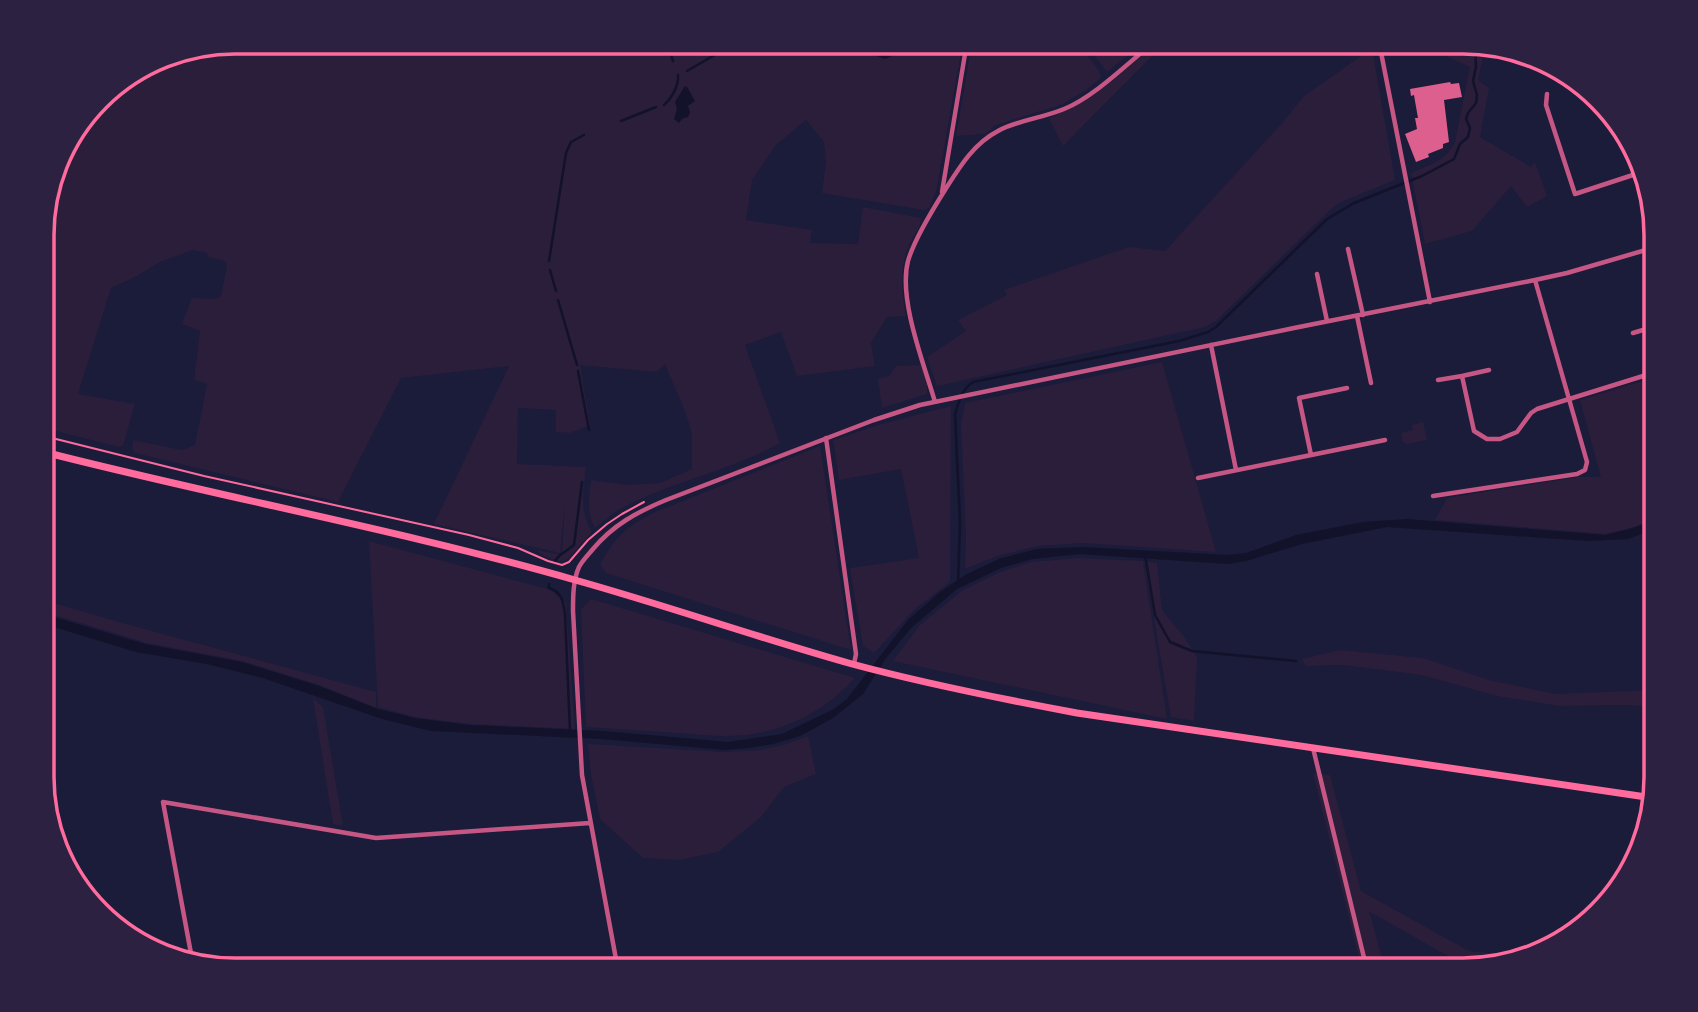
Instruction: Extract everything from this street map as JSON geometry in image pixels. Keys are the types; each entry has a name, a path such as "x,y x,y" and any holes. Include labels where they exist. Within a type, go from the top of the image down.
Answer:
{"main road":[{"path":"54,454 334,518 576,580 854,664 1003,699 1077,713 1642,796"}],"street":[{"path":"941,196 965,54"},
{"path":"935,402 910,315 906,280 913,247 941,196 960,166 980,142 999,130 1066,108 1091,93 1139,54"},
{"path":"1381,54 1430,302"},
{"path":"1547,94 1545,105 1575,194 1633,175"},
{"path":"1348,249 1371,383"},
{"path":"616,958 582,775 573,611 579,567 601,539 624,520 640,510 826,438 884,416 935,402 1535,280 1643,251"},
{"path":"1317,274 1327,321"},
{"path":"1433,496 1577,474 1585,470 1587,462 1535,280"},
{"path":"1633,333 1643,330"},
{"path":"1211,345 1236,470"},
{"path":"1438,380 1489,370"},
{"path":"1462,376 1474,431 1487,439 1500,439 1517,432 1537,409 1643,376"},
{"path":"1311,455 1300,398 1347,388"},
{"path":"826,438 856,654 854,664"},
{"path":"1198,478 1385,440"},
{"path":"1312,747 1364,957"},
{"path":"191,953 163,802 376,838 590,822"}],"path":[{"path":"54,438 204,476 469,535 518,548 565,565"}],"shaded area":[{"path":"235,54 961,54 936,192 929,208 924,210 822,193 826,162 824,142 806,120 776,145 752,180 746,220 812,230 810,243 858,244 863,207 921,218 919,228 906,252 903,270 902,288 906,316 887,317 871,343 875,366 797,376 781,332 745,345 780,443 761,453 641,499 618,510 595,528 589,511 591,480 627,485 660,483 692,469 692,434 665,364 657,372 580,365 590,425 570,433 556,432 556,410 518,408 517,464 586,467 584,509 592,532 563,562 544,556 536,550 562,555 565,501 560,553 434,524 509,366 401,378 338,502 135,453 132,449 133,440 182,450 195,445 207,384 194,380 200,331 182,324 192,298 214,299 221,296 227,266 225,261 208,257 207,253 193,250 160,262 111,288 78,394 135,404 123,446 54,431 56,211 68,166 78,145 99,116 135,85 166,68 200,58"},
{"path":"870,54 897,54 885,59"},
{"path":"970,54 1086,54 1099,71 1101,78 1063,104 996,125 985,134 956,136"},
{"path":"1093,54 1129,54 1107,72"},
{"path":"1144,54 1155,54 1063,146 1049,118 1079,103"},
{"path":"1364,54 1373,54 1395,180 1332,208 1216,321 1205,327 937,386 927,357 966,331 958,320 1007,295 1004,290 1129,247 1165,251 1303,97"},
{"path":"1441,54 1483,56 1478,80 1489,88 1480,137 1531,167 1535,162 1547,196 1527,207 1511,186 1472,231 1425,244 1411,173 1442,158 1455,142 1470,67"},
{"path":"685,86 695,101 688,106 688,117 679,123 674,119 677,109 675,102"},
{"path":"1162,362 1216,552 1082,543 1038,546 997,556 965,569 961,425 965,403"},
{"path":"921,365 927,394 882,408 878,379 889,376 896,366"},
{"path":"1643,381 1643,524 1605,534 1435,520 1447,498 1578,477 1601,477 1580,400"},
{"path":"951,406 950,582 915,609 874,653 863,646 850,568 919,558 901,469 839,480 833,440"},
{"path":"1423,422 1427,440 1406,444 1403,442 1401,433 1413,430 1412,425"},
{"path":"820,446 851,650 606,573 600,565 610,547 622,534 653,513"},
{"path":"1407,519 1604,535 1643,524 1643,533 1628,539 1588,541 1387,527 1302,544 1228,564 1080,554 1032,559 1001,568 957,589 911,628 886,658 863,694 833,718 800,736 773,744 725,750 602,739 431,731 382,719 263,678 207,664 136,652 54,627 54,617 145,644 242,662 319,686 378,709 415,718 469,725 603,731 728,742 782,734 834,709 847,699 908,620 940,592 967,574 999,559 1036,549 1084,547 1227,555 1246,553 1296,535 1363,522"},
{"path":"369,541 551,590 566,603 575,729 470,724 414,717 378,707"},
{"path":"1079,558 1143,561 1167,719 893,661 920,625 963,590 998,573 1031,562"},
{"path":"1144,561 1157,563 1162,610 1197,657 1194,721 1171,717"},
{"path":"591,599 855,678 813,713 763,732 720,736 586,727 581,609"},
{"path":"54,603 376,692 376,708 319,685 242,661 147,643 54,615"},
{"path":"1340,650 1423,658 1489,680 1555,694 1643,691 1643,706 1559,706 1497,696 1422,675 1343,665 1306,666 1302,659"},
{"path":"313,698 323,707 343,826 333,824"},
{"path":"808,736 816,774 784,787 761,817 718,852 679,860 643,858 600,819 588,744 724,752 761,750"},
{"path":"1313,773 1330,775 1361,891 1469,951 1499,954 1450,957 1368,911 1382,957 1359,957"}],"building":[{"path":"1459,83 1462,97 1444,100 1449,142 1443,144 1443,148 1428,154 1429,157 1416,162 1405,134 1417,129 1414,95 1411,96 1410,89"}],"waterway":[{"path":"671,54 673,61"},
{"path":"687,71 716,54"},
{"path":"958,582 960,522 955,415 966,388 973,382 1179,341 1216,327 1327,219 1354,203 1422,176 1454,159 1460,144 1468,137 1470,128 1466,119 1476,103 1473,81 1475,55"},
{"path":"664,105 674,91 678,75"},
{"path":"621,121 656,107"},
{"path":"549,261 566,153 571,142 584,135"},
{"path":"550,270 556,291"},
{"path":"558,300 577,365"},
{"path":"578,371 589,430"},
{"path":"555,561 574,545 582,482"},
{"path":"1145,555 1155,615 1170,642 1192,651 1296,661"},
{"path":"549,584 549,588 561,598 565,614 570,731"}]}
